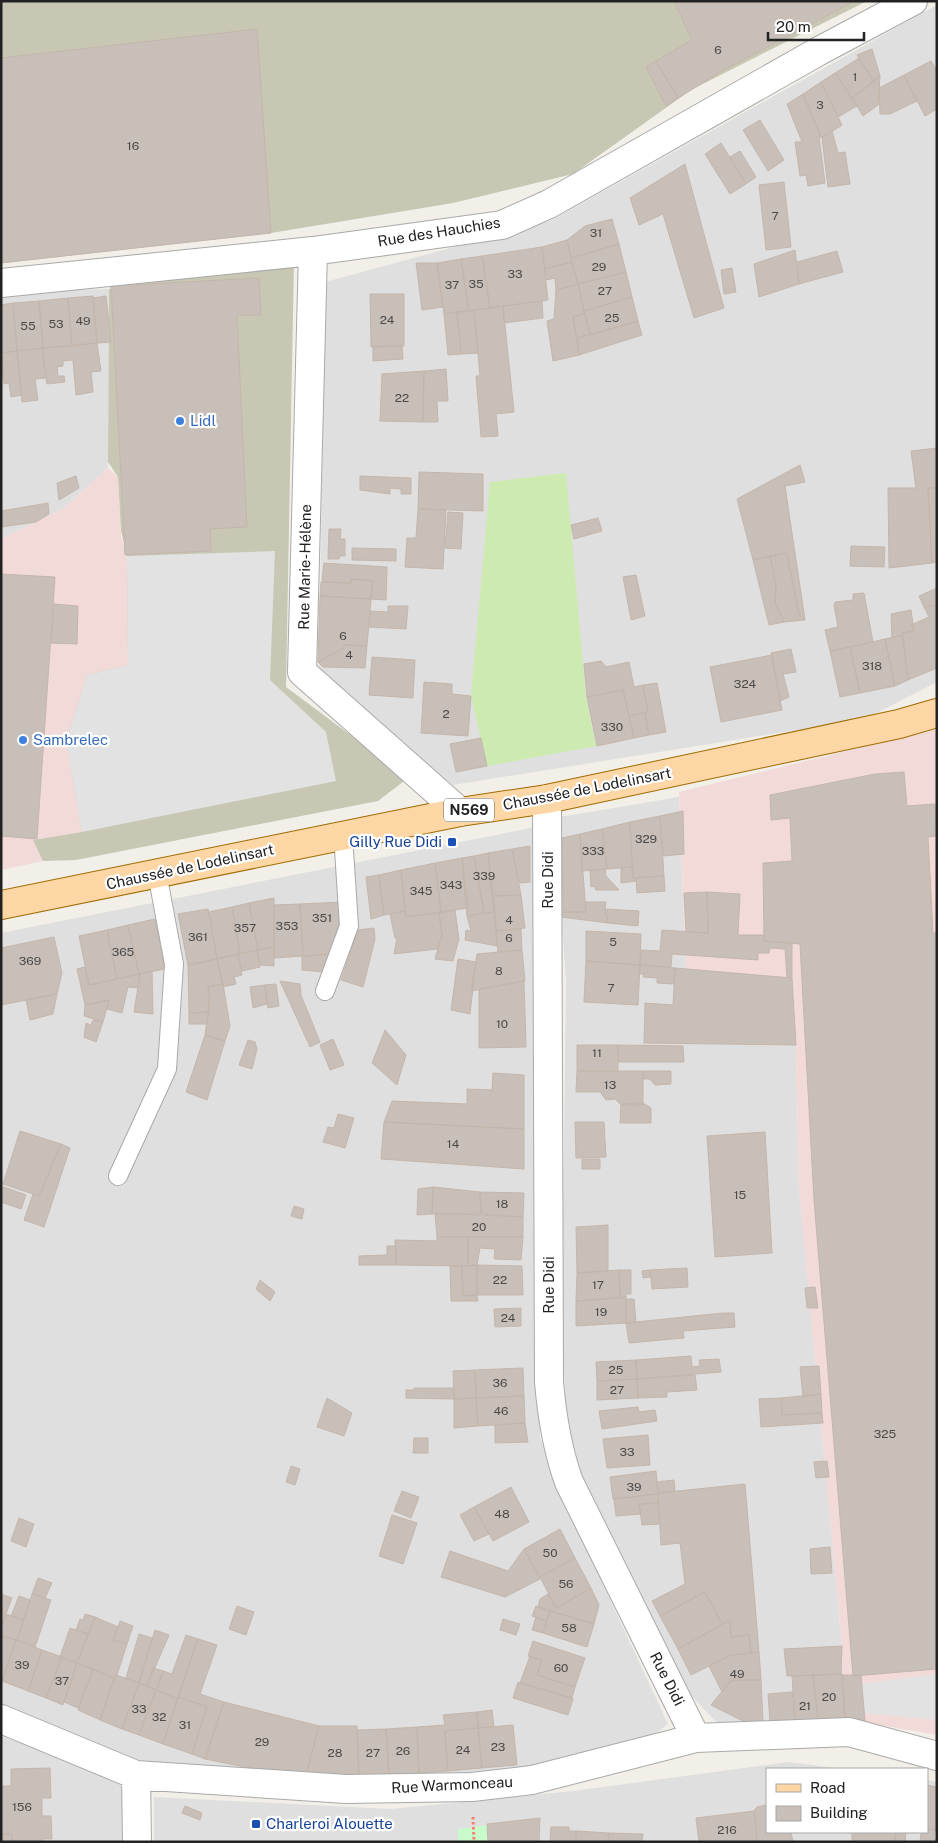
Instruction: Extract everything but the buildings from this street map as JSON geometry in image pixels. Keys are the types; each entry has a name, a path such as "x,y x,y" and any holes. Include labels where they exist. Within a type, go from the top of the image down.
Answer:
{"main road":[{"name":"Chaussée de Lodelinsart","path":"1,905 460,812 548,799 899,724 937,713"}],"street":[{"name":"Rue des Hauchies","path":"1,283 313,251 502,224 549,204 819,51 914,1"},
{"name":"Rue Marie-Hélène","path":"313,251 302,672 460,812"},
{"name":"Rue Didi","path":"548,799 549,1372 552,1419 558,1448 569,1482 696,1738"},
{"name":"Rue Warmonceau","path":"1,1719 136,1775 346,1789 472,1787 532,1780 696,1738 849,1732 937,1756"},
{"path":"136,1775 137,1842"}],"lane":[{"path":"325,991 349,926 344,835"},
{"path":"118,1176 167,1069 174,964 157,873"}],"shaded area":[{"path":"1,1 867,1 691,90 573,174 453,203 271,233 1,263"},
{"path":"937,5 937,682 865,719 453,785 319,675 325,282 550,221"},
{"path":"294,261 286,687 408,778 378,801 76,860 43,861 33,840 82,832 66,742 87,675 128,665 127,556 121,531 118,477 108,462 109,289"},
{"path":"109,289 108,468 63,509 1,539 1,292"},
{"path":"108,468 118,477 121,537 127,556 128,665 66,742 82,832 34,840 43,861 1,870 1,539 63,509"},
{"path":"275,551 270,680 326,732 336,781 82,832 66,742 87,675 128,665 127,556"},
{"path":"937,729 937,1735 845,1719 842,1646 799,1187 796,1045 791,978 686,969 679,792"},
{"path":"679,797 686,969 791,978 796,1045 799,1187 842,1646 845,1719 726,1732 656,1659 566,1436 562,1291 566,979 554,818"},
{"path":"541,826 538,1063 540,1438 586,1548 668,1724 641,1744 444,1787 159,1777 1,1711 1,933"},
{"path":"937,1674 937,1720 854,1712 853,1685"},
{"path":"1,1736 129,1782 130,1842 1,1842"},
{"path":"789,1762 834,1768 766,1768 766,1833 928,1833 928,1780 937,1782 937,1842 154,1842 154,1797 391,1809 573,1791"}],"green space":[{"path":"566,473 586,698 596,746 487,766 471,696 490,482"},
{"path":"488,1825 488,1842 458,1842 458,1829"}],"place":[{"name":"Lidl","path":"180,421"},
{"name":"Sambrelec","path":"23,740"},
{"name":"Gilly Rue Didi","path":"452,842"},
{"name":"Charleroi Alouette","path":"256,1824"}]}
